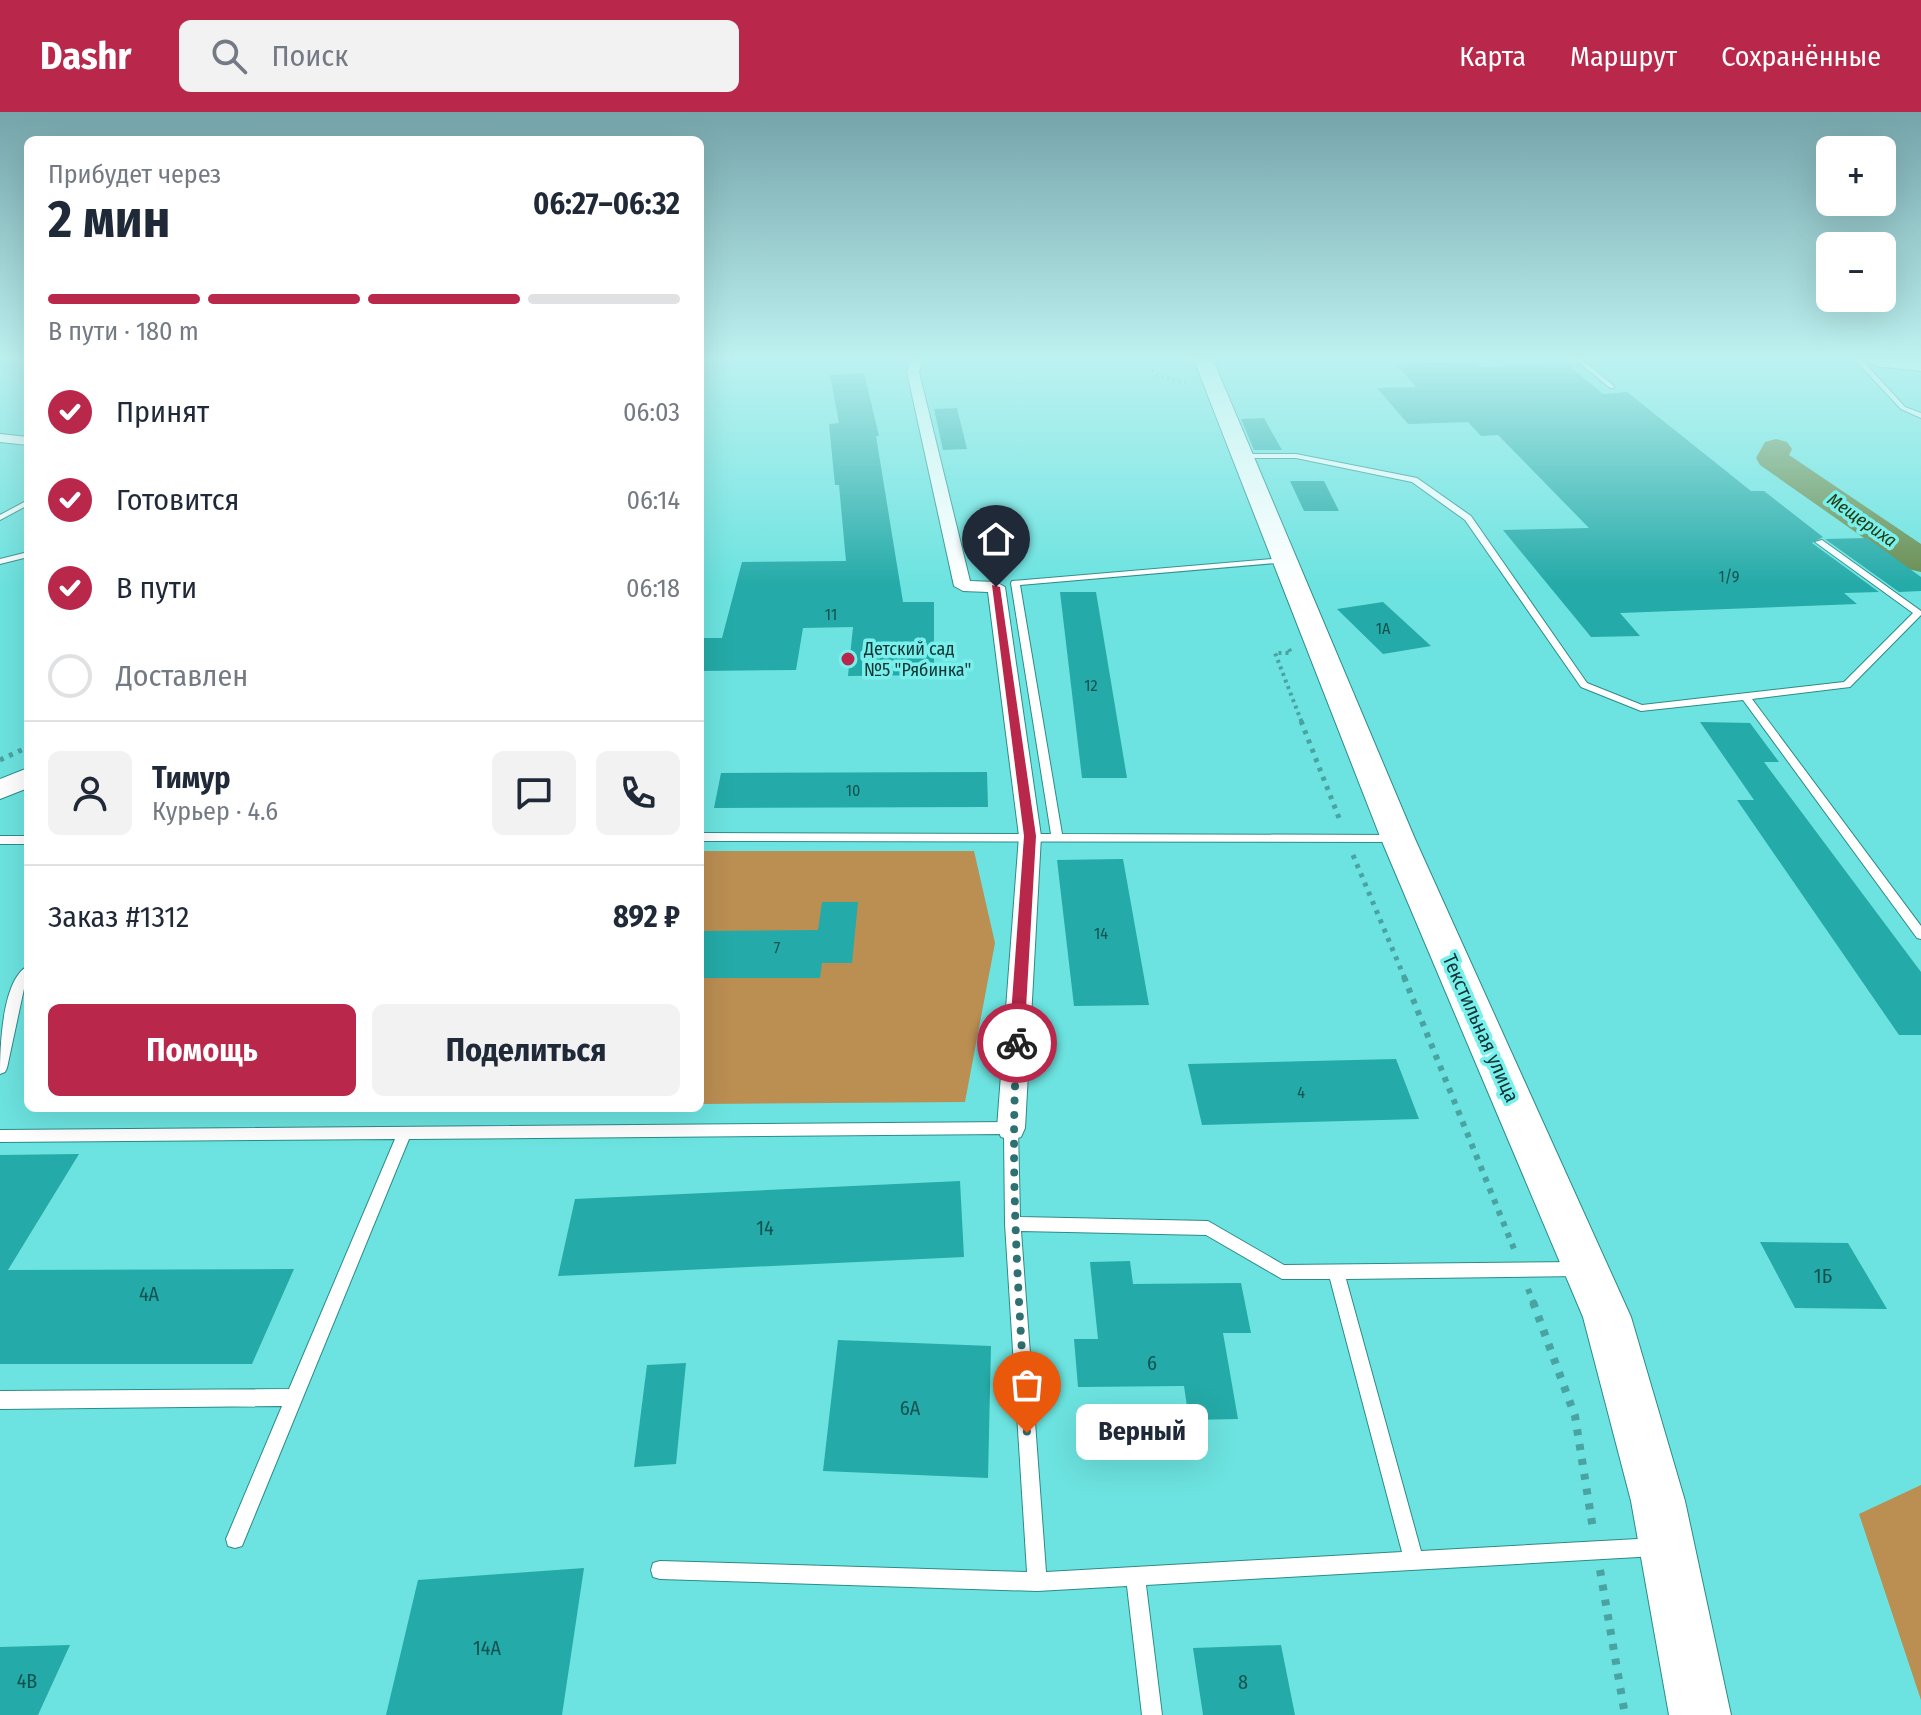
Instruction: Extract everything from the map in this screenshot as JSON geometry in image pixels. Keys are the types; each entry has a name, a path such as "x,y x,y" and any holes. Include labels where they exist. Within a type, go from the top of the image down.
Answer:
{"main road":[{"name":"Текстильная улица","path":"1228,435 1285,560 1398,839 1607,1317 1667,1546 1700,1715"}],"street":[{"path":"928,435 963,586 996,587 1030,836 1011,1128"},
{"path":"0,438 24,441"},
{"path":"0,790 24,779"}],"lane":[{"path":"1240,456 1296,456 1414,480 1468,518 1584,685 1641,708 1847,685 1918,613 1819,542"},
{"path":"0,518 24,504"},
{"path":"0,562 24,555"},
{"path":"1057,836 1015,583 1285,560"},
{"path":"1746,697 1921,935"},
{"path":"704,837 1398,839"},
{"path":"0,840 24,840"},
{"path":"0,1068 24,976"},
{"path":"0,1136 1011,1128 1013,1224 1037,1582"},
{"path":"235,1539 404,1134"},
{"path":"1013,1224 1208,1228 1282,1272 1586,1269"},
{"path":"1336,1272 1414,1560"},
{"path":"0,1400 294,1397"},
{"path":"660,1570 1037,1582 1667,1546"},
{"path":"1135,1576 1152,1715"}],"path":[{"path":"1285,639 1291,653 1275,653 1346,838 1479,1155 1575,1416 1625,1715"},
{"path":"0,760 24,749"}],"shaded area":[{"path":"704,851 974,851 995,943 965,1102 704,1104"},
{"path":"1921,1485 1921,1700 1859,1514"}],"building":[{"path":"830,435 879,435 876,436 903,602 934,602 934,675 848,676 853,627 803,628 796,670 704,671 704,638 722,638 742,562 846,561 839,485 835,485"},
{"path":"940,435 964,435 967,449 943,450"},
{"path":"1248,435 1273,435 1282,450 1254,450"},
{"path":"1480,435 1681,435 1751,491 1764,491 1823,537 1812,543 1879,592 1844,593 1857,604 1620,613 1640,636 1591,637 1503,530 1589,528 1498,435"},
{"path":"1290,481 1324,481 1339,511 1304,511"},
{"path":"1867,538 1921,577 1921,591 1899,592 1825,539"},
{"path":"1060,592 1096,592 1127,778 1082,778"},
{"path":"1383,602 1431,646 1383,654 1337,609"},
{"path":"1700,722 1750,723 1779,762 1764,762 1921,972 1921,1035 1899,1035 1737,800 1754,800"},
{"path":"987,772 988,807 714,808 721,773"},
{"path":"1123,859 1149,1005 1074,1006 1057,860"},
{"path":"822,902 858,902 852,963 822,963 820,978 704,978 704,931 818,930"},
{"path":"1396,1059 1419,1119 1202,1125 1188,1064"},
{"path":"79,1154 8,1270 294,1269 252,1364 0,1364 0,1155"},
{"path":"960,1181 964,1257 558,1276 575,1199"},
{"path":"1760,1242 1848,1243 1887,1309 1795,1308"},
{"path":"1130,1261 1133,1284 1241,1283 1251,1333 1223,1333 1238,1419 1189,1420 1184,1386 1078,1387 1074,1339 1098,1339 1090,1262"},
{"path":"838,1340 991,1346 988,1478 823,1471"},
{"path":"686,1363 676,1464 634,1467 647,1365"},
{"path":"584,1568 562,1715 386,1715 418,1580"},
{"path":"70,1645 38,1715 0,1715 0,1647"},
{"path":"1281,1645 1295,1715 1203,1715 1193,1648"}],"waterway":[{"name":"Мещериха","path":"1776,449 1772,458 1921,561"}],"way so far":[{"path":"1017,1043 1011,1128 1013,1224 1027,1433"}],"place":[{"name":"Детский сад №5 \"Рябинка\"","path":"848,659"},
{"name":"Верный","path":"1027,1433"}],"route":[{"path":"996,587 1030,836 1017,1043"}]}
